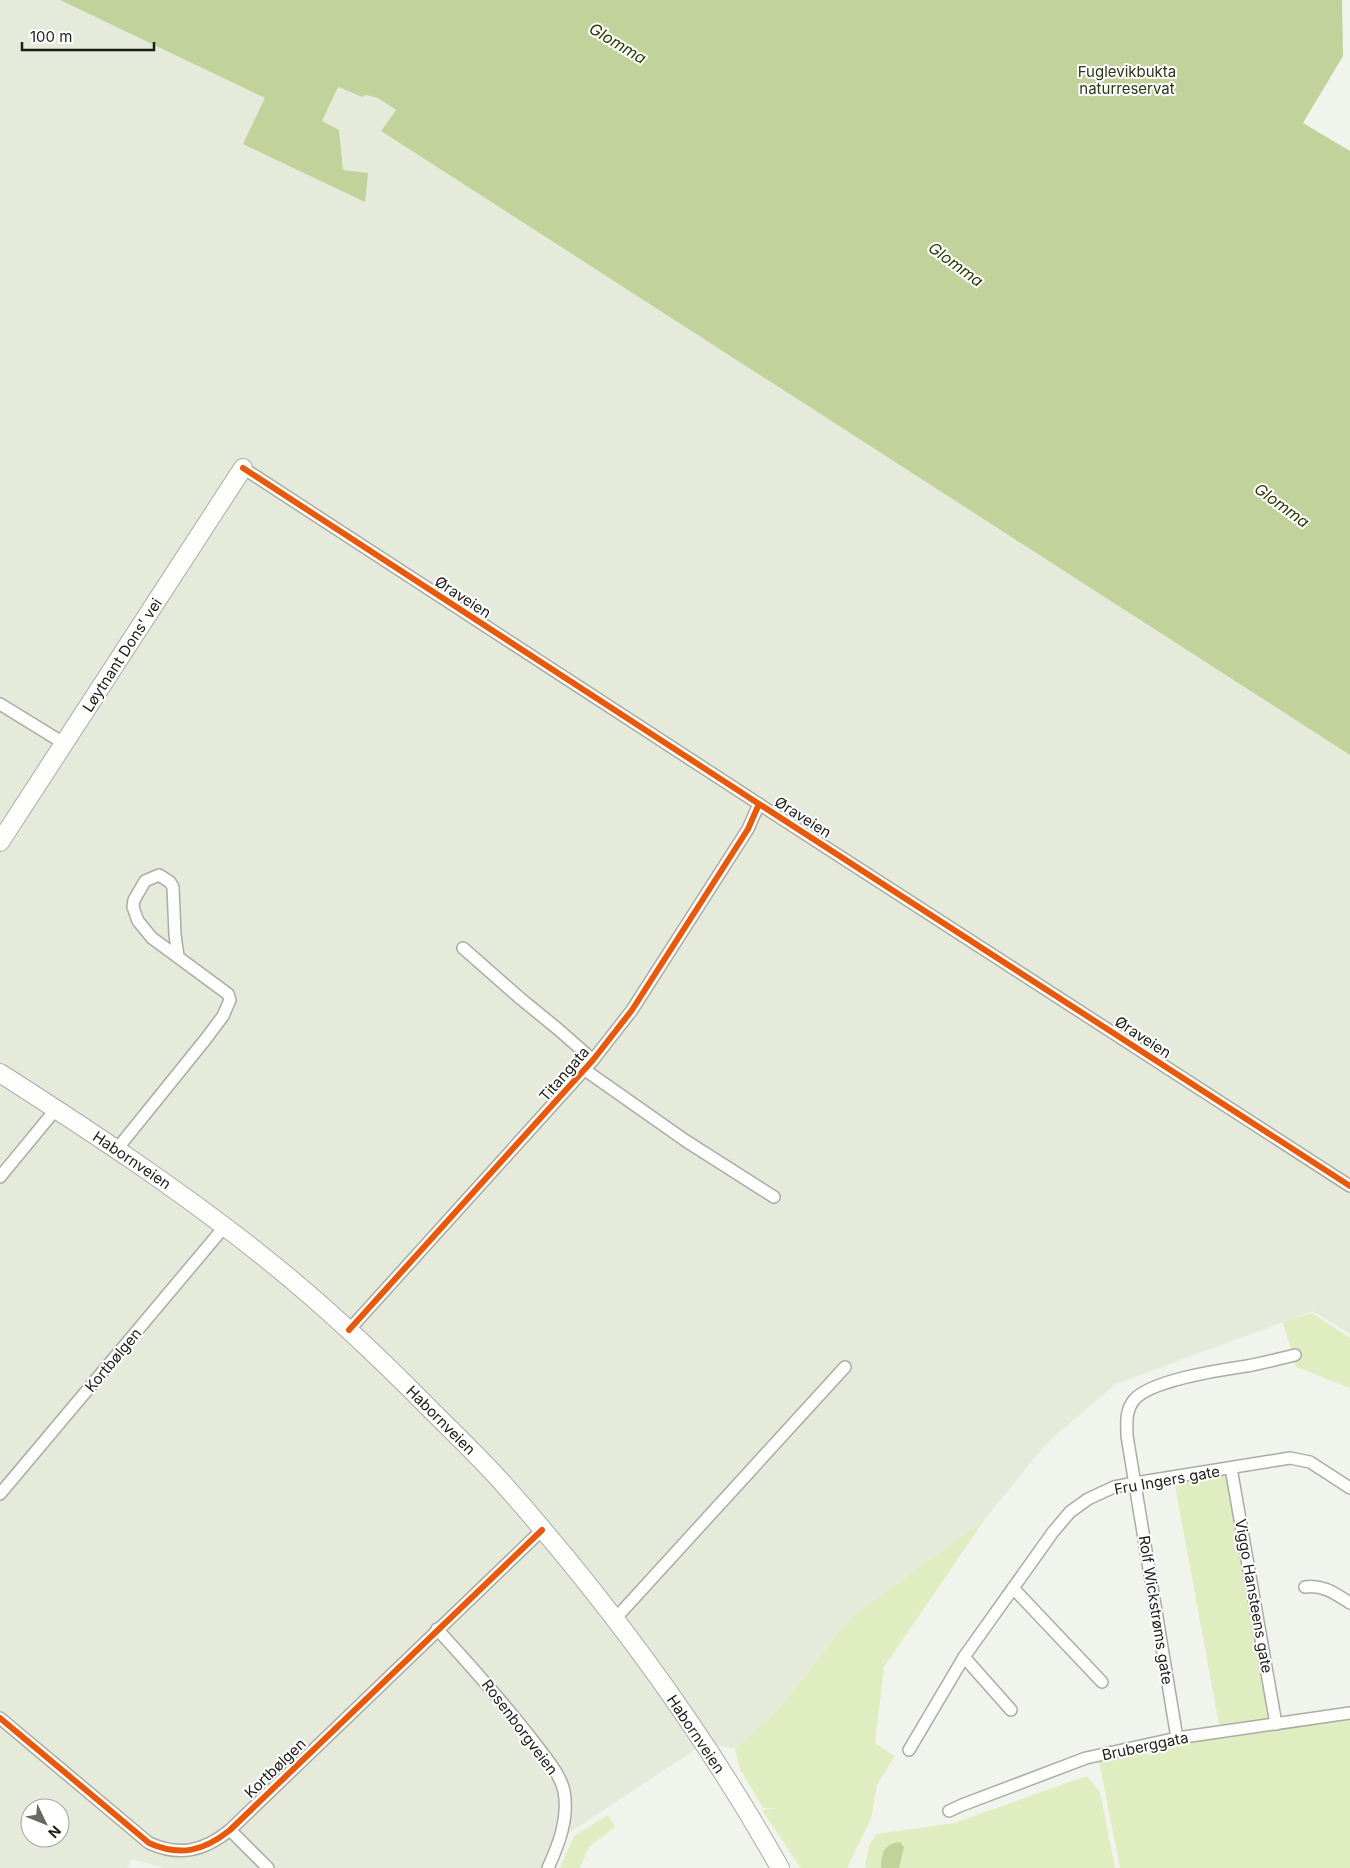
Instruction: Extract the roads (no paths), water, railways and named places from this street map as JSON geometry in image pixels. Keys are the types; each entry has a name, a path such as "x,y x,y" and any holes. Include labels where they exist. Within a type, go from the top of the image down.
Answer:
{"highway":[{"name":"Løytnant Dons' vei","path":"0,842 243,468"},
{"name":"Habornveien","path":"0,1073 117,1149 225,1226 290,1278 349,1330 490,1470 542,1530 615,1620 725,1776 780,1868"}],"street":[{"name":"Øraveien","path":"243,468 1350,1186"},
{"path":"0,704 65,744"},
{"name":"Titangata","path":"349,1330 586,1070 632,1010 748,829 759,804"},
{"path":"117,1149 205,1040 223,1016 229,1002 228,994 204,978 178,956 160,945 138,921 133,907 134,900 145,881 159,875 170,882 173,887 178,956"},
{"name":"Titangata","path":"463,948 593,1060"},
{"name":"Titangata","path":"586,1070 686,1141 774,1197"},
{"path":"0,1177 56,1109"},
{"name":"Kortbølgen","path":"0,1494 225,1226"},
{"name":"Rolf Wickstrøms gate","path":"1177,1738 1135,1483 1128,1436 1127,1412 1135,1399 1151,1388 1219,1370 1248,1366 1296,1355"},
{"path":"615,1620 845,1366"},
{"name":"Fru Ingers gate","path":"909,1750 964,1657 1053,1532 1070,1512 1088,1499 1114,1488 1135,1483 1290,1458 1310,1462 1350,1488"},
{"name":"Viggo Hansteens gate","path":"1232,1468 1276,1724"},
{"name":"Kortbølgen","path":"0,1718 149,1844 168,1850 192,1850 207,1846 230,1830 542,1530"},
{"path":"1305,1587 1312,1586 1330,1591 1350,1604"},
{"path":"1014,1588 1102,1682"},
{"name":"Rosenborgveien","path":"438,1629 494,1692 556,1773 564,1790 566,1810 563,1828 558,1847 548,1868"},
{"path":"964,1657 1011,1710"},
{"name":"Bruberggata","path":"949,1811 1086,1758 1177,1738 1350,1713"},
{"path":"230,1830 268,1868"}],"water":[{"name":"Glomma","path":"60,0 1342,0 1343,56 1303,123 1350,151 1350,755 381,131 396,110 378,98 366,95 362,97 339,87 322,121 339,130 343,170 368,173 365,202 243,144 265,98"},
{"path":"900,1842 904,1847 899,1868 881,1868 884,1850 890,1845"}],"park label":[{"name":"Fuglevikbukta naturreservat","path":"1127,80"}]}
